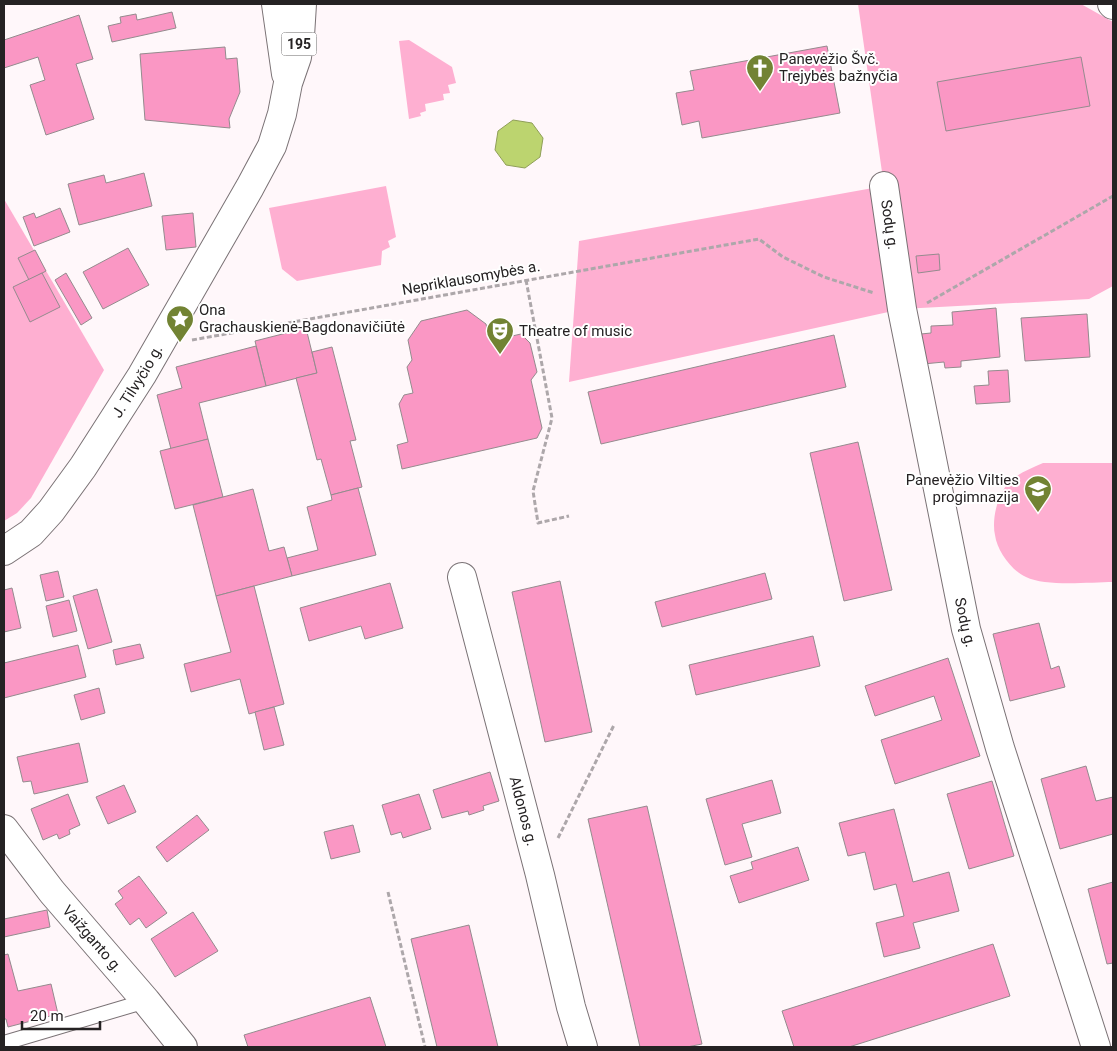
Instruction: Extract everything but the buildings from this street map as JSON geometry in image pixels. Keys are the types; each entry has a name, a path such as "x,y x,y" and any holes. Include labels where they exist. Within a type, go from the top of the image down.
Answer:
{"street":[{"path":"276,4 288,83"},
{"name":"195","path":"288,83 297,57 302,4"},
{"name":"J. Tilvyčio g.","path":"4,551 31,533 51,511 84,467 142,375 272,146 282,114 288,83"},
{"name":"Sodų g.","path":"884,186 902,301 966,629 1000,748 1096,1047"},
{"name":"Aldonos g.","path":"462,577 540,875 582,1047"},
{"name":"Vaižganto g.","path":"4,829 52,892 146,1001 182,1047"}],"lane":[{"path":"4,1043 146,1001"}],"path":[{"path":"902,301 921,306 1113,196"},
{"name":"Nepriklausomybės a.","path":"185,341 759,239 783,258 824,277 902,301"},
{"path":"526,280 552,418 533,491 538,523 569,516"},
{"path":"540,875 614,725"},
{"path":"388,892 425,1047"}],"shaded area":[{"path":"858,4 1081,4 1113,22 1113,286 1089,299 902,309 569,382 579,241 884,186"},
{"path":"409,40 452,67 456,83 448,85 450,93 443,94 444,100 425,104 426,111 420,113 421,116 409,119 399,41"},
{"path":"513,120 532,123 543,138 540,157 525,168 506,165 495,150 498,131"},
{"path":"386,186 396,237 388,241 390,247 382,251 381,265 297,281 282,269 269,208"},
{"path":"4,199 104,370 31,498 17,513 4,521"},
{"path":"1043,463 1113,463 1113,582 1056,583 1035,580 1021,574 1002,554 996,541 994,530 998,501 1006,485 1015,477"}],"place":[{"name":"Panevėžio Švč. Trejybės bažnyčia","path":"760,92"},
{"name":"Ona Grachauskienė-Bagdonavičiūtė","path":"180,343"},
{"name":"Theatre of music","path":"500,355"},
{"name":"Panevėžio Vilties progimnazija","path":"1038,513"}]}
